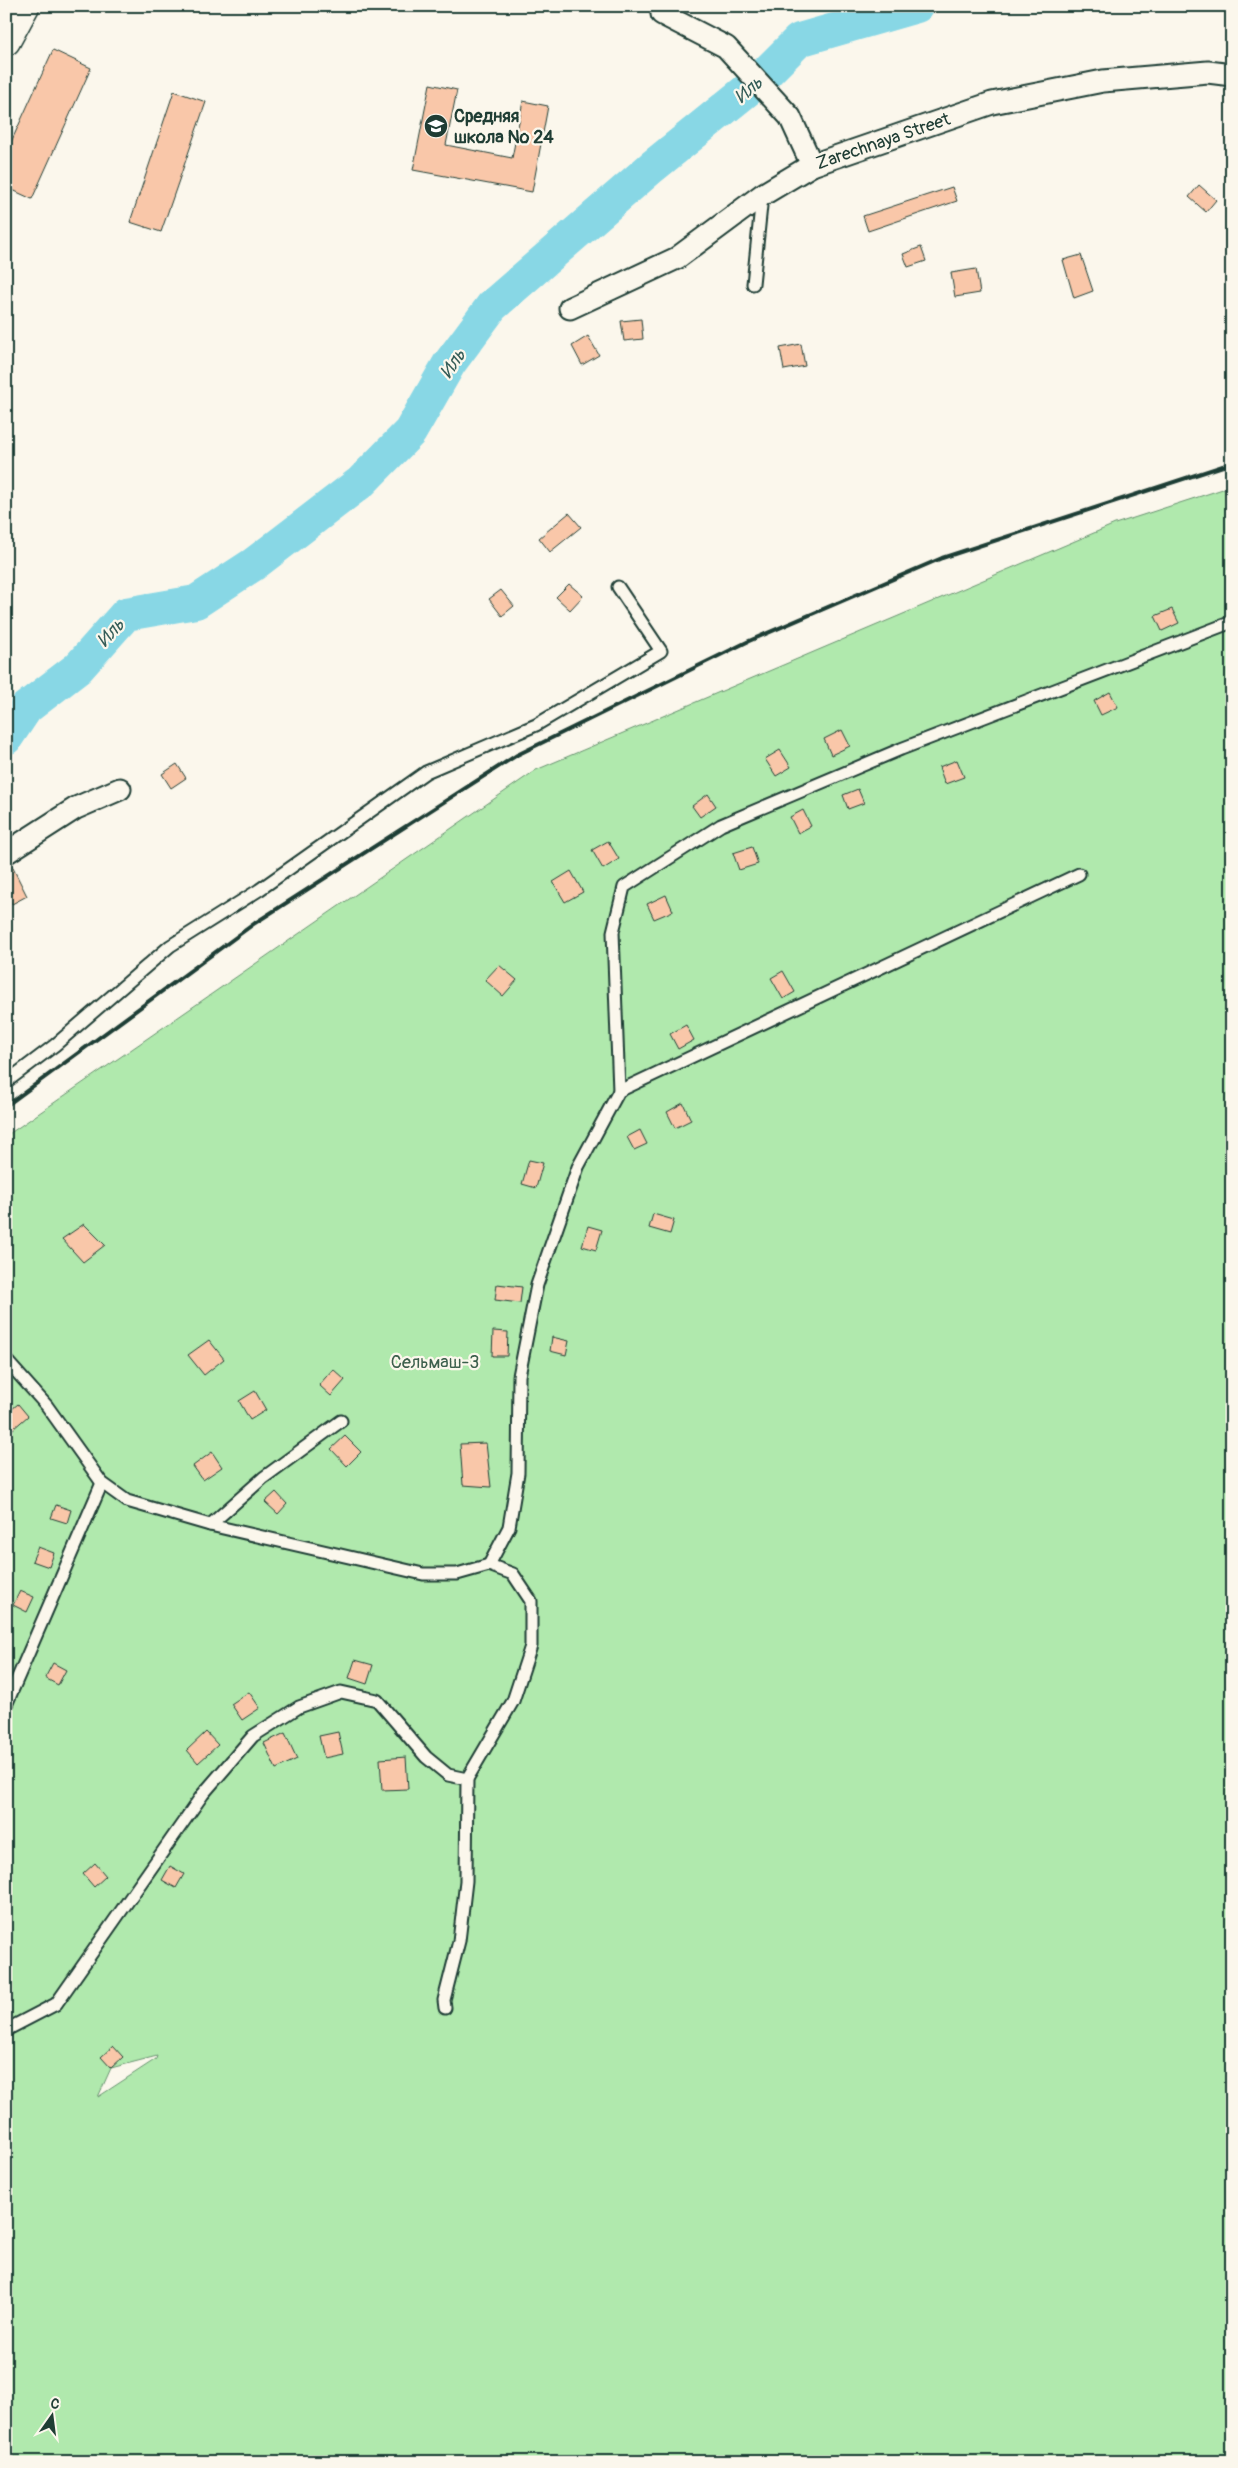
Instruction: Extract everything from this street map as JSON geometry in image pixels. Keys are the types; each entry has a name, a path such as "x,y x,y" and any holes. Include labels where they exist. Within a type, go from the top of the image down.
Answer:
{"street":[{"path":"6,41 25,6"},
{"path":"661,6 662,14 726,47 790,117 812,165"},
{"name":"Zarechnaya Street","path":"570,308 677,258 762,194 812,165 992,103 1103,81 1208,72 1232,75"},
{"path":"6,852 76,808 120,789"}],"lane":[{"path":"753,284 762,194"},
{"path":"6,1082 55,1045 170,946 259,890 426,772 536,725 661,652 618,587"},
{"path":"489,1565 509,1527 518,1473 520,1376 537,1285 578,1167 619,1091 613,932 624,887 721,825 901,749 1232,622"},
{"path":"619,1091 1079,874"},
{"path":"6,1360 48,1406 102,1483 127,1501 210,1525 423,1574 457,1574 489,1565 513,1574 531,1601 531,1646 514,1701 467,1779 466,1881 459,1941 444,2000 445,2008"},
{"path":"210,1525 263,1478 341,1421"},
{"path":"6,1705 102,1483"},
{"path":"6,2030 56,2004 203,1794 253,1736 299,1707 341,1692 377,1700 426,1757 448,1775 467,1779"}],"green space":[{"name":"Сельмаш-3","path":"1232,486 1232,2462 6,2462 6,1136 536,770 1115,524","holes":["157,2056 156,2059 98,2097 111,2068"]}],"building":[{"path":"53,50 91,68 32,199 6,187 6,153"},
{"name":"Средняя школа № 24","path":"430,84 457,90 446,145 512,158 523,101 548,106 532,192 413,170"},
{"path":"174,91 206,102 161,232 130,222"},
{"path":"1199,185 1216,200 1206,212 1189,197"},
{"path":"952,187 957,201 868,231 863,216"},
{"path":"921,247 926,261 908,267 903,254"},
{"path":"1081,255 1093,291 1074,298 1063,260"},
{"path":"976,269 980,293 955,297 951,273"},
{"path":"641,319 643,339 624,341 621,321"},
{"path":"588,336 599,355 582,365 572,346"},
{"path":"801,344 805,366 784,370 780,348"},
{"path":"569,513 581,527 550,552 539,538"},
{"path":"569,584 583,596 570,610 556,597"},
{"path":"501,590 514,606 502,616 489,599"},
{"path":"1172,609 1179,623 1162,631 1155,616"},
{"path":"1110,692 1118,707 1101,715 1094,701"},
{"path":"842,730 850,746 831,755 824,739"},
{"path":"780,750 791,767 776,776 765,759"},
{"path":"957,760 964,777 945,784 939,767"},
{"path":"177,764 186,778 171,788 162,774"},
{"path":"858,789 864,803 848,809 843,795"},
{"path":"708,794 716,806 700,817 692,806"},
{"path":"803,810 811,826 798,833 790,817"},
{"path":"608,841 619,859 603,869 592,850"},
{"path":"752,847 758,864 739,870 733,853"},
{"path":"11,864 27,896 12,904 6,892 6,865"},
{"path":"571,871 583,892 565,902 553,882"},
{"path":"666,895 673,911 654,919 647,904"},
{"path":"499,965 517,980 503,996 485,980"},
{"path":"783,971 795,992 783,999 771,978"},
{"path":"686,1025 694,1040 678,1049 670,1034"},
{"path":"683,1103 691,1120 675,1128 667,1112"},
{"path":"640,1130 647,1144 634,1150 627,1137"},
{"path":"529,1160 543,1163 536,1188 522,1184"},
{"path":"653,1214 674,1220 670,1234 649,1228"},
{"path":"84,1224 105,1245 83,1262 62,1239"},
{"path":"588,1226 602,1230 596,1250 582,1246"},
{"path":"497,1284 522,1287 520,1303 495,1300"},
{"path":"493,1331 508,1332 507,1356 492,1356"},
{"path":"552,1337 569,1341 566,1355 550,1351"},
{"path":"209,1340 224,1359 204,1375 188,1355"},
{"path":"333,1369 345,1380 331,1396 319,1385"},
{"path":"255,1391 266,1410 250,1420 239,1401"},
{"path":"18,1404 28,1416 6,1435 6,1414"},
{"path":"345,1436 361,1452 347,1466 331,1449"},
{"path":"486,1443 491,1487 463,1485 460,1444"},
{"path":"212,1452 222,1467 203,1480 193,1466"},
{"path":"276,1492 287,1504 278,1514 265,1502"},
{"path":"56,1505 71,1510 67,1523 51,1518"},
{"path":"38,1547 54,1553 49,1567 32,1561"},
{"path":"20,1591 34,1597 27,1612 13,1605"},
{"path":"355,1660 373,1665 367,1684 349,1678"},
{"path":"53,1663 66,1670 58,1685 45,1678"},
{"path":"249,1692 260,1708 242,1720 231,1704"},
{"path":"206,1732 218,1745 198,1763 187,1750"},
{"path":"338,1732 343,1754 324,1758 319,1736"},
{"path":"285,1733 297,1759 276,1769 264,1743"},
{"path":"406,1757 408,1789 382,1790 380,1759"},
{"path":"95,1863 106,1876 94,1887 83,1874"},
{"path":"170,1866 184,1874 176,1888 162,1880"},
{"path":"113,2046 123,2057 111,2068 101,2057"}],"waterway":[{"name":"Иль","path":"6,738 26,708 78,668 126,614 196,602 254,564 361,482 410,432 449,364 492,306 652,167 757,82 799,40 917,6"}],"railway":[{"path":"6,1106 255,923 517,755 749,641 942,558 1232,463"}],"place":[{"name":"Средняя школа № 24","path":"436,126"}]}
